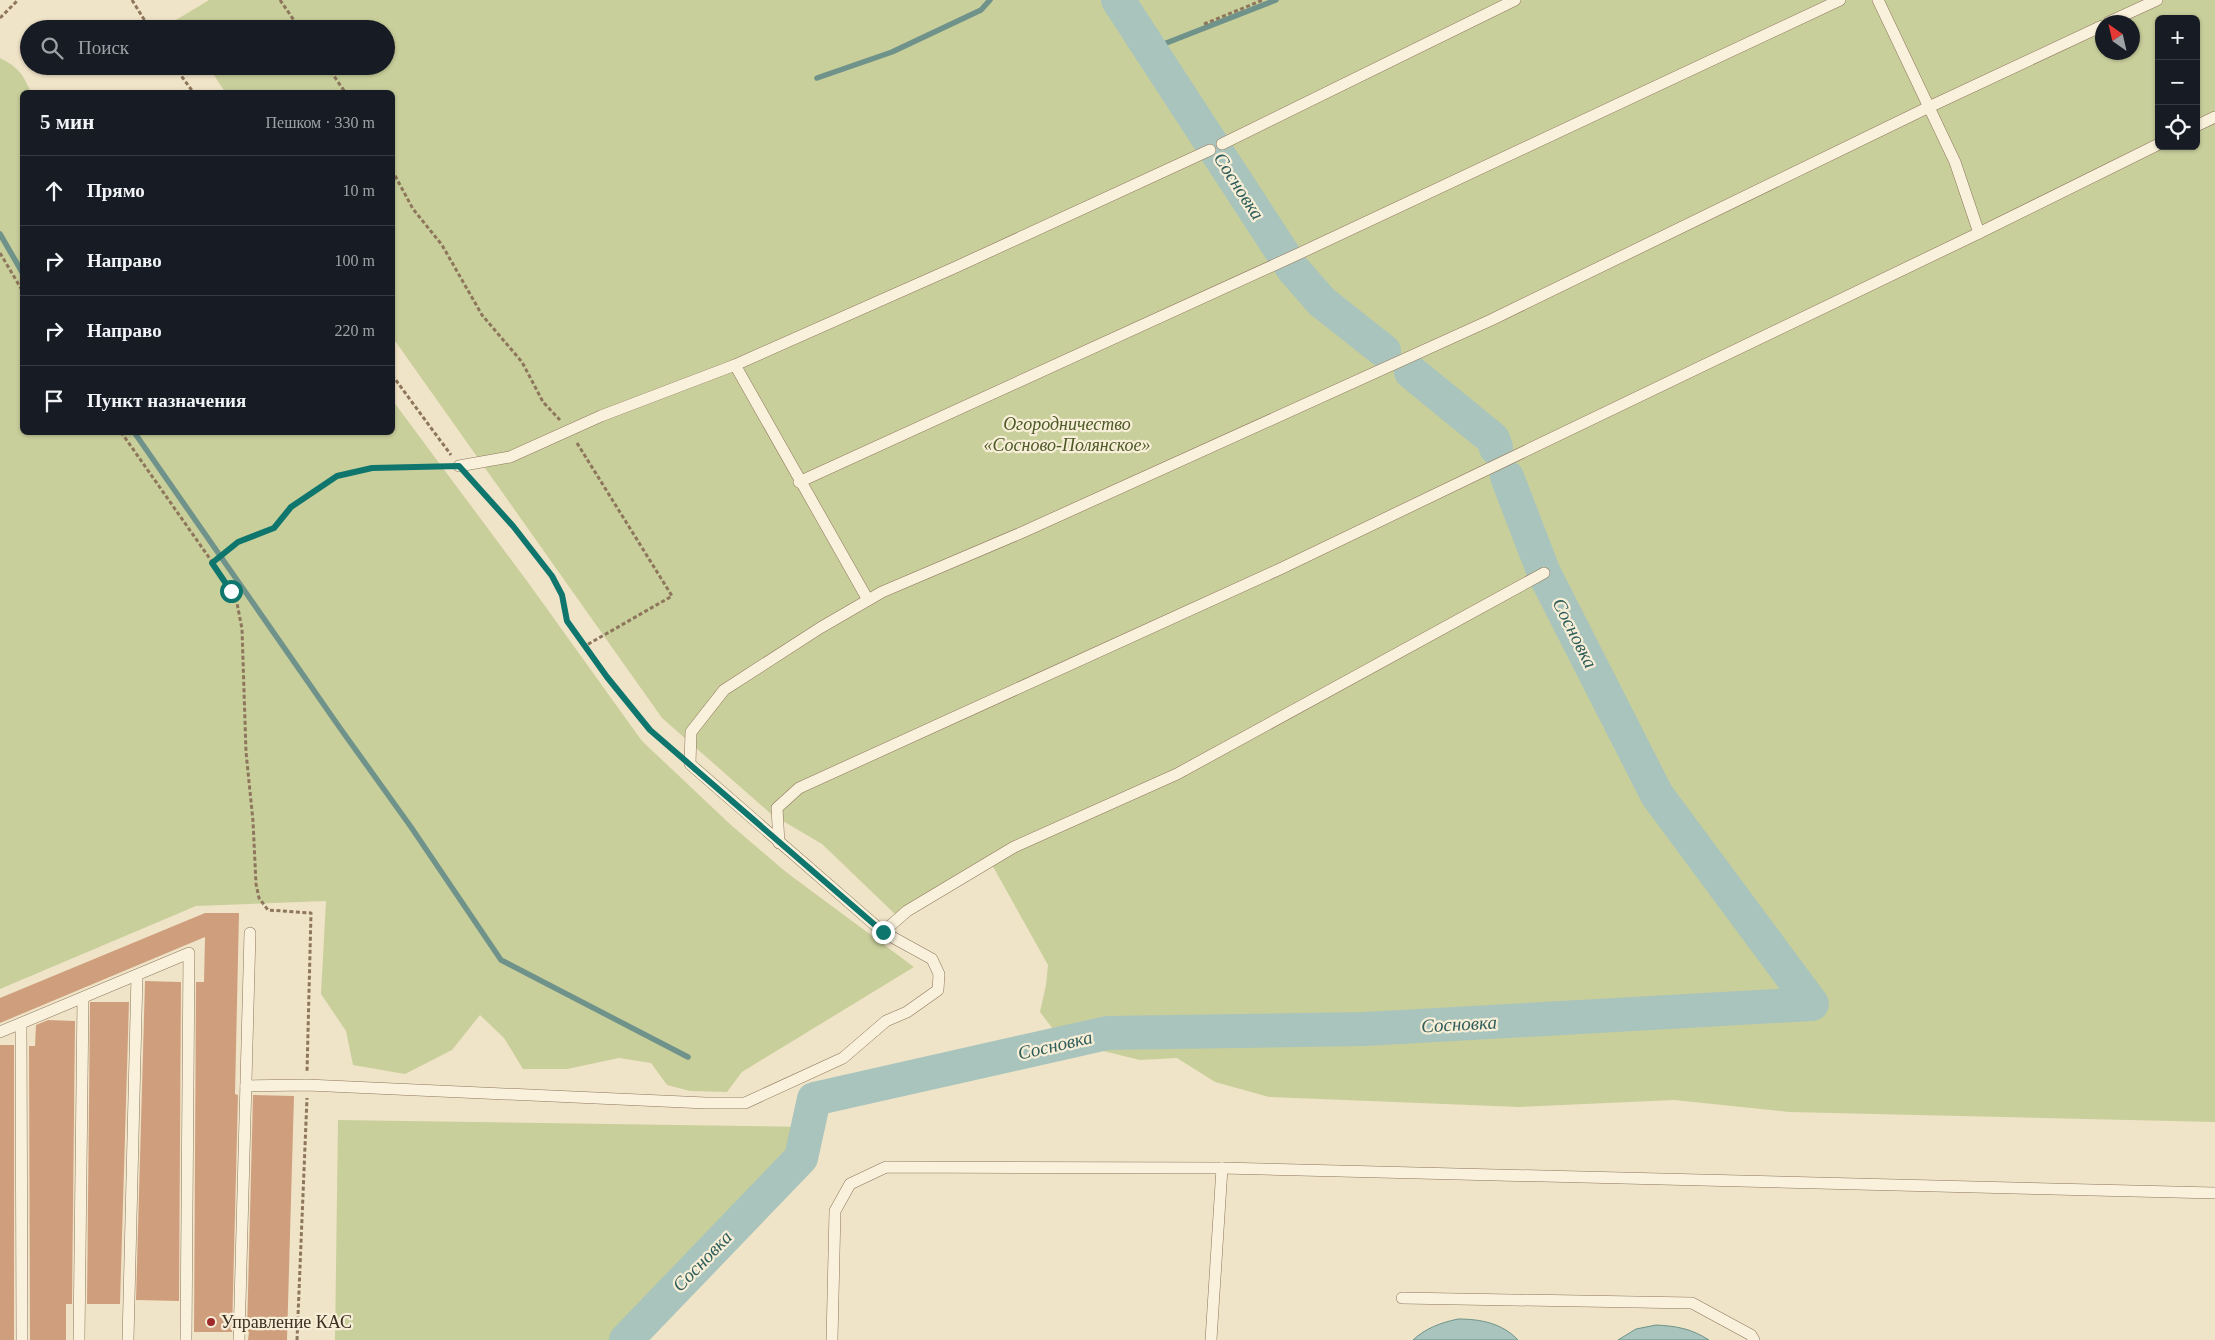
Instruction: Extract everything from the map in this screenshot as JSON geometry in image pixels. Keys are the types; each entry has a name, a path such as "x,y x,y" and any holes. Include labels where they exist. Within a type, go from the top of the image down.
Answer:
{"lane":[{"path":"1222,144 1515,0"},
{"path":"799,482 1281,262 1840,0"},
{"path":"1878,0 1955,162 1980,233"},
{"path":"2124,15 2157,0"},
{"path":"246,1086 307,1085 696,1102 745,1102 842,1058 886,1020 907,1012 938,990 939,974 932,959 883,932 690,764 691,732 724,690 820,628 882,592 1023,532 1491,320 1929,107 2095,29"},
{"path":"2200,124 2215,117"},
{"path":"779,843 778,808 799,788 1280,569 1980,233 2155,146"},
{"path":"459,466 510,457 600,416 734,365 956,267 1210,150"},
{"path":"734,365 868,600"},
{"path":"883,932 907,911 1014,847 1177,774 1544,573"},
{"path":"239,1340 250,933"},
{"path":"0,1032 189,954 186,1340"},
{"path":"128,1340 136,975"},
{"path":"79,1340 83,998"},
{"path":"20,1024 22,1340"},
{"path":"832,1340 835,1211 850,1184 886,1167 1222,1168 2215,1193"},
{"path":"1211,1340 1222,1168"},
{"path":"1402,1298 1692,1303 1751,1335 1754,1340"}],"path":[{"path":"0,18 18,0"},
{"path":"132,0 144,20"},
{"path":"280,0 294,20"},
{"path":"1204,24 1264,0"},
{"path":"181,75 192,90"},
{"path":"333,75 344,90"},
{"path":"0,253 20,287"},
{"path":"395,378 459,466 513,526 552,576 562,595 567,621 607,677 650,730 690,764"},
{"path":"123,435 231,591 240,614 246,752 253,821 256,884 259,898 268,910 310,913 307,1085 296,1340"},
{"path":"212,563 238,542 274,528 291,507 337,476 372,468 459,466"}],"green space":[{"name":"Огородничество «Сосново-Полянское»","path":"209,0 2215,0 2215,1122 1789,1112 1674,1100 1519,1107 1269,1097 1215,1082 1177,1058 1140,1060 1062,1041 1040,1012 1048,965 991,863 897,916 822,844 771,814 662,718 395,341 395,90 224,90 214,75 395,75 395,20 176,20"},
{"path":"0,58 19,72 30,90 20,90 20,435 395,435 395,404 527,581 642,741 731,825 786,872 914,967 742,1072 727,1092 690,1091 667,1085 651,1063 619,1058 567,1069 523,1069 504,1038 480,1015 452,1050 405,1074 353,1065 346,1031 321,994 326,901 196,906 0,989"},
{"path":"338,1120 812,1127 609,1340 335,1340"}],"water":[{"path":"1458,1319 1490,1323 1512,1334 1518,1340 1413,1340 1423,1332 1445,1322"},
{"path":"1656,1325 1684,1329 1709,1340 1618,1340 1636,1329"}],"building":[{"path":"205,913 239,913 235,1094 238,1095 232,1332 194,1332 196,982 204,982 205,937 0,1023 0,998"},
{"path":"145,981 181,982 179,1301 136,1300"},
{"path":"90,1002 129,1002 120,1304 87,1304"},
{"path":"48,1020 75,1021 72,1304 66,1304 66,1340 30,1340 29,1046 35,1046 36,1025"},
{"path":"0,1045 14,1045 14,1340 0,1340"},
{"path":"253,1095 294,1096 287,1340 248,1340"}],"waterway":[{"path":"817,78 892,52 981,10 990,0"},
{"name":"Сосновка","path":"1118,0 1293,269 1322,302 1384,351"},
{"path":"1151,49 1276,0"},
{"path":"0,234 20,269"},
{"name":"Сосновка","path":"1411,372 1493,439 1496,448"},
{"path":"136,435 411,827 501,960 688,1057"},
{"name":"Сосновка","path":"626,1340 801,1158 814,1099 1107,1033 1365,1029 1812,1004 1657,795 1544,573 1507,477"}],"place":[{"name":"Управление КАС","path":"211,1322"}],"route":[{"path":"231,591 212,563 238,542 258,536 274,528 291,507 337,476 372,468 459,466 513,526 552,576 562,595 567,621 607,677 650,730 883,932"}]}
